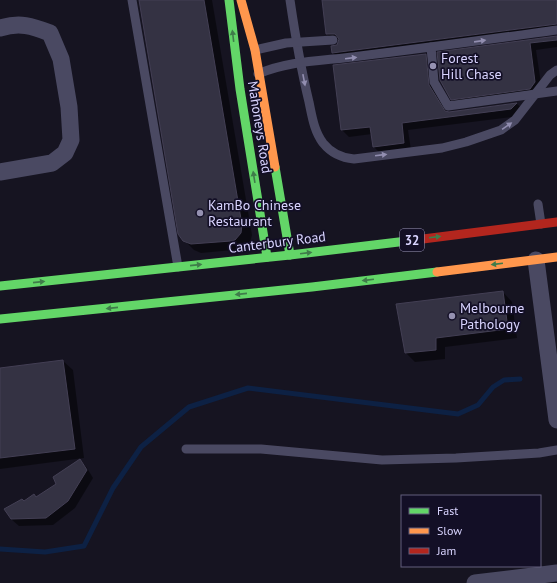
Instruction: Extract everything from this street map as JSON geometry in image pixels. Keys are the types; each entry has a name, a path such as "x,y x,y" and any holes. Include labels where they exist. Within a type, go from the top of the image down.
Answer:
{"main road":[{"name":"Mahoneys Road","path":"229,0 246,58 249,81 289,258"},
{"name":"Mahoneys Road","path":"241,0 268,260"},
{"name":"Canterbury Road","path":"0,286 178,267 289,258 557,222"},
{"path":"0,319 280,285 557,257"}],"street":[{"path":"0,28 11,25 29,25 50,33 61,59 69,107 71,140 65,153 52,163 0,172"},
{"path":"536,260 557,420"},
{"path":"475,583 557,573"}],"lane":[{"path":"132,0 178,267"},
{"path":"290,0 304,83 316,129 323,143 336,155 344,158 354,159 442,148 466,142 501,130 515,120 550,74 557,70"},
{"path":"249,81 273,68 286,65 557,30"},
{"path":"246,58 286,43 333,40"},
{"path":"431,47 434,82 448,106 557,91"},
{"path":"538,204 541,224"},
{"path":"186,449 261,450 382,460 456,458 539,453 557,450"}],"building":[{"path":"139,0 204,0 242,225 241,233 235,240 191,244 183,241 178,234"},
{"path":"322,0 557,0 557,24 332,53 331,46 337,45 339,39 335,34 326,34"},
{"path":"557,36 557,40 530,43 535,82 530,89 451,100 440,80 437,52"},
{"path":"426,54 429,85 445,111 449,112 517,103 511,109 402,123 404,143 373,147 370,127 341,130 333,65"},
{"name":"Melbourne Pathology","path":"503,291 508,329 436,338 436,350 405,353 396,304"},
{"path":"63,360 75,449 0,458 0,368"},
{"path":"80,459 87,470 68,501 46,518 11,519 4,509 22,499 24,501 34,494 36,497 56,484 53,477"}],"waterway":[{"path":"0,549 45,552 84,546 113,488 141,447 189,407 248,388 458,414 478,405 493,387 504,380 520,379"}],"traffic: fast":[{"path":"229,0 240,89 267,257"},
{"path":"275,167 290,255"},
{"path":"0,286 407,241"},
{"path":"0,319 312,287 437,272"}],"traffic: slow":[{"path":"241,0 255,50 275,167"},
{"path":"437,272 557,257"}],"traffic: jam":[{"path":"407,241 557,222"}],"place":[{"name":"Forest Hill Chase","path":"433,66"},
{"name":"KamBo Chinese Restaurant","path":"200,213"},
{"name":"Melbourne Pathology","path":"452,316"}]}
